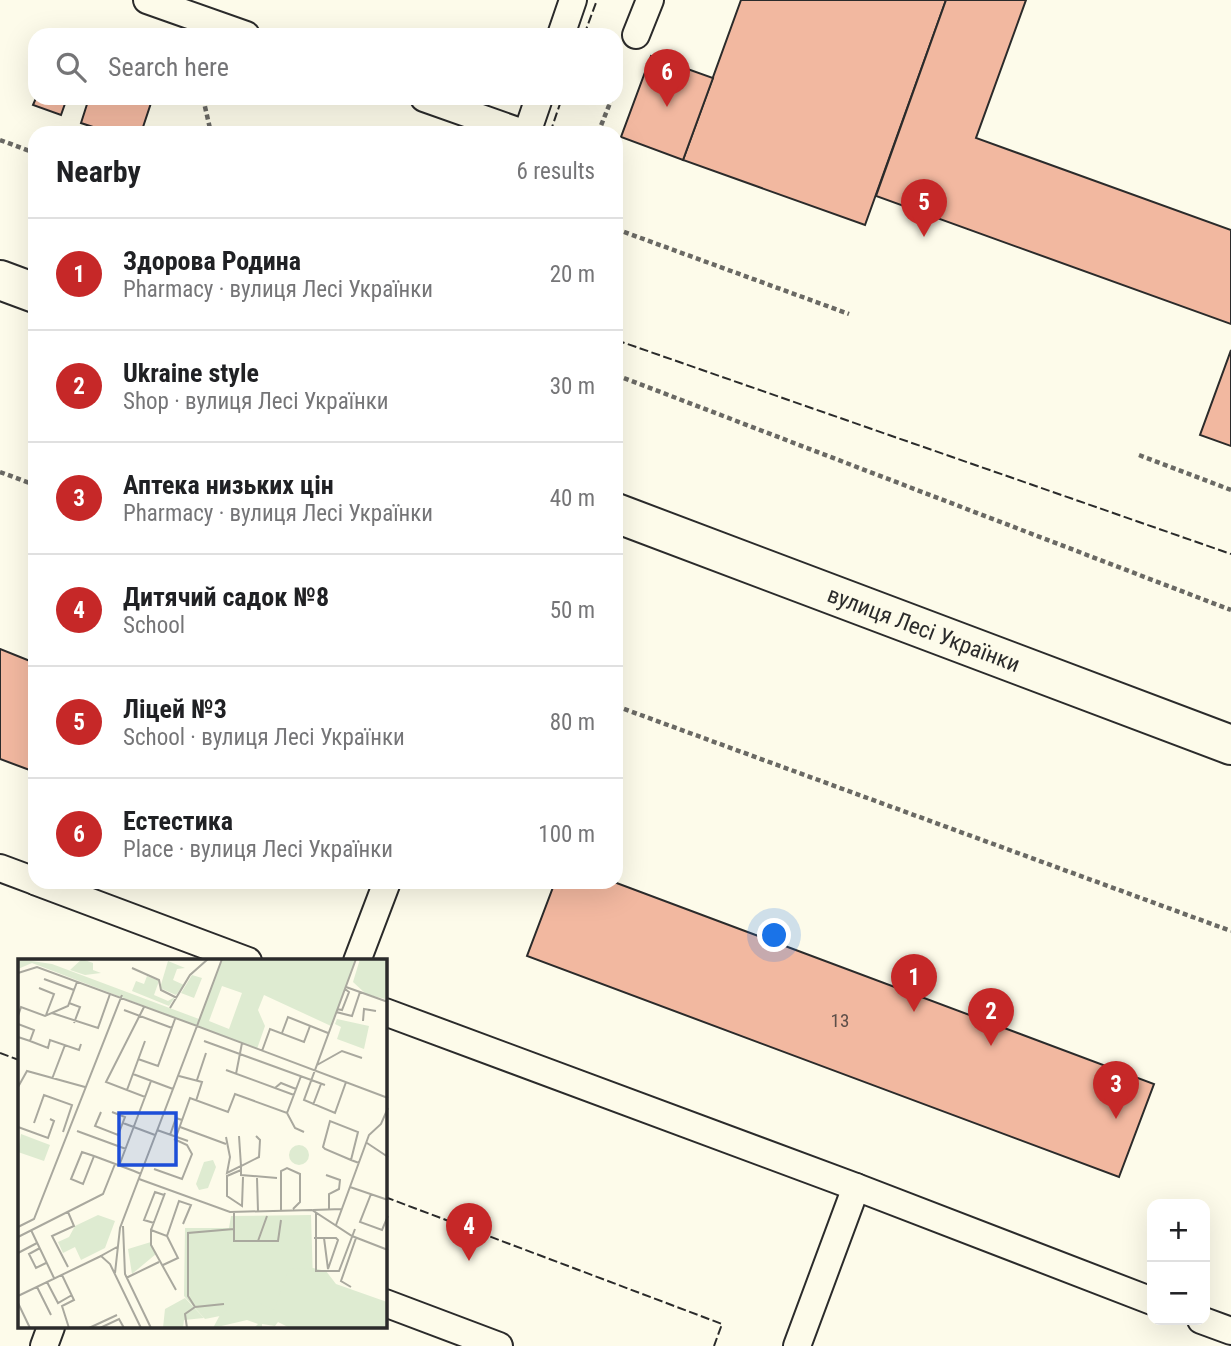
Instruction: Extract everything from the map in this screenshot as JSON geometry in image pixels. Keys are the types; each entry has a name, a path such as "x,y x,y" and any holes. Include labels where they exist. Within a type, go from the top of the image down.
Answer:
{"main road":[{"path":"0,280 28,290"},
{"name":"вулиця Лесі Українки","path":"623,516 1231,745"}],"lane":[{"path":"147,0 226,28"},
{"path":"563,28 573,0"},
{"path":"636,35 650,0"},
{"path":"444,105 505,126"},
{"path":"528,126 536,105"},
{"path":"0,868 28,879"},
{"path":"55,889 243,959"},
{"path":"358,959 384,889"},
{"path":"387,1013 856,1187 1147,1299"},
{"path":"797,1346 856,1187"},
{"path":"387,1304 499,1346"},
{"path":"1210,1324 1231,1331"},
{"path":"44,1346 51,1328"}],"path":[{"path":"205,105 209,126"},
{"path":"601,126 609,105"},
{"path":"0,140 28,150"},
{"path":"623,232 849,314"},
{"path":"623,378 1231,610"},
{"path":"1139,456 1231,490"},
{"path":"0,472 28,482"},
{"path":"623,709 1231,931"}],"building":[{"path":"741,0 946,0 865,225 683,160"},
{"path":"946,0 1026,0 976,138 1231,230 1231,324 876,196"},
{"path":"651,56 713,78 683,160 623,138"},
{"path":"33,105 65,105 61,115"},
{"path":"87,105 150,105 143,126 90,126 81,123"},
{"path":"1231,350 1231,446 1200,435"},
{"path":"0,649 28,660 28,769 0,759"},
{"path":"623,885 1154,1084 1119,1177 527,956 552,889 623,889"}],"fence":[{"path":"587,28 597,0"},
{"path":"552,126 560,105"},
{"path":"623,342 1231,554"},
{"path":"0,1053 18,1060"},
{"path":"387,1198 722,1324 714,1346"}],"place":[{"name":"Естестика","path":"667,107"},
{"name":"Ліцей №3","path":"924,237"},
{"name":"Здорова Родина","path":"914,1012"},
{"name":"Ukraine style","path":"991,1046"},
{"name":"Аптека низьких цін","path":"1116,1119"},
{"name":"Дитячий садок №8","path":"469,1261"}]}
